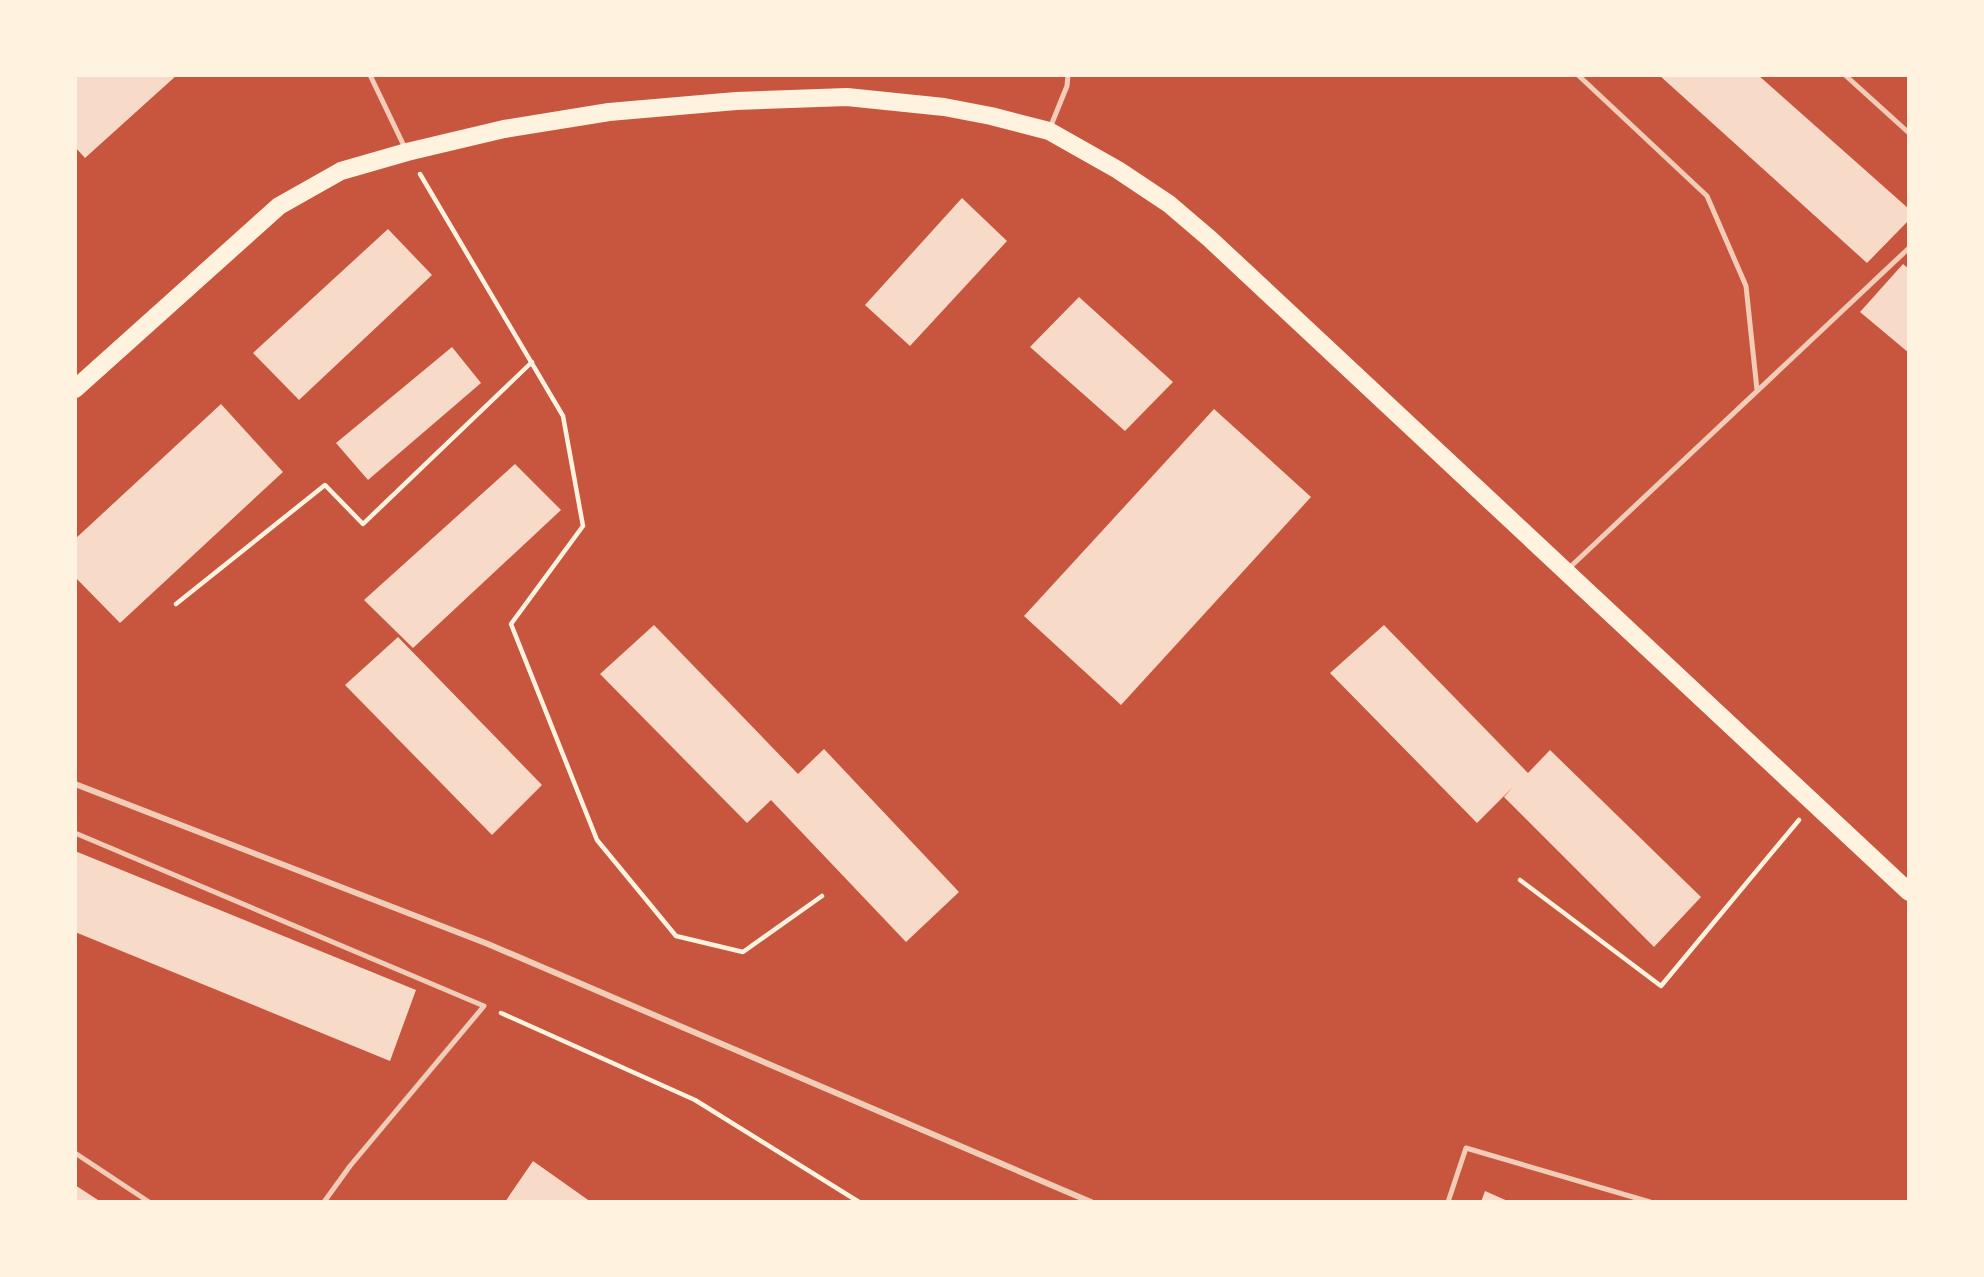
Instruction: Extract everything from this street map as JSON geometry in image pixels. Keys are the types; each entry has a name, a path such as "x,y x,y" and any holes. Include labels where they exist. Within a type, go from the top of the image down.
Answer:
{"main road":[{"path":"75,389 279,206 341,172 407,152 504,129 583,116 736,101 847,97 892,100 991,116 1049,131 1118,170 1169,204 1210,240 1909,892"}],"street":[{"path":"75,784 488,944 1091,1202"}],"lane":[{"path":"370,75 407,152"},
{"path":"1049,131 1067,86 1068,75"},
{"path":"1578,75 1707,196 1746,286 1758,390"},
{"path":"1845,75 1909,133"},
{"path":"1565,571 1909,248"},
{"path":"75,833 484,1006 350,1166 324,1202"},
{"path":"1448,1202 1466,1148 1650,1202"},
{"path":"75,1153 149,1202"}],"path":[{"path":"407,152 563,416 583,526 511,624 597,840 676,936 743,952 822,896"},
{"path":"176,604 325,485 363,524 532,362"},
{"path":"1520,880 1661,986 1813,803"},
{"path":"484,1006 695,1100 859,1202"}],"building":[{"path":"75,75 177,75 85,158 75,147"},
{"path":"1659,75 1758,75 1909,209 1909,220 1867,263"},
{"path":"962,198 1007,241 910,346 865,305"},
{"path":"388,229 432,275 299,400 253,353"},
{"path":"1903,264 1909,269 1909,353 1860,312"},
{"path":"1079,297 1173,382 1125,431 1030,347"},
{"path":"452,347 481,383 368,480 336,443"},
{"path":"221,404 283,472 120,623 75,577 75,539"},
{"path":"1214,409 1311,497 1121,705 1024,616"},
{"path":"515,464 561,510 413,648 364,600"},
{"path":"654,625 798,774 824,749 959,892 906,942 771,800 747,823 600,674"},
{"path":"1384,625 1528,773 1550,750 1701,897 1654,947 1504,797 1513,787 1477,823 1330,673"},
{"path":"398,637 542,785 492,835 345,685"},
{"path":"75,851 416,990 390,1061 75,932"},
{"path":"533,1161 591,1202 505,1202"},
{"path":"75,1185 101,1202 75,1202"},
{"path":"1485,1191 1510,1202 1481,1202"}]}
